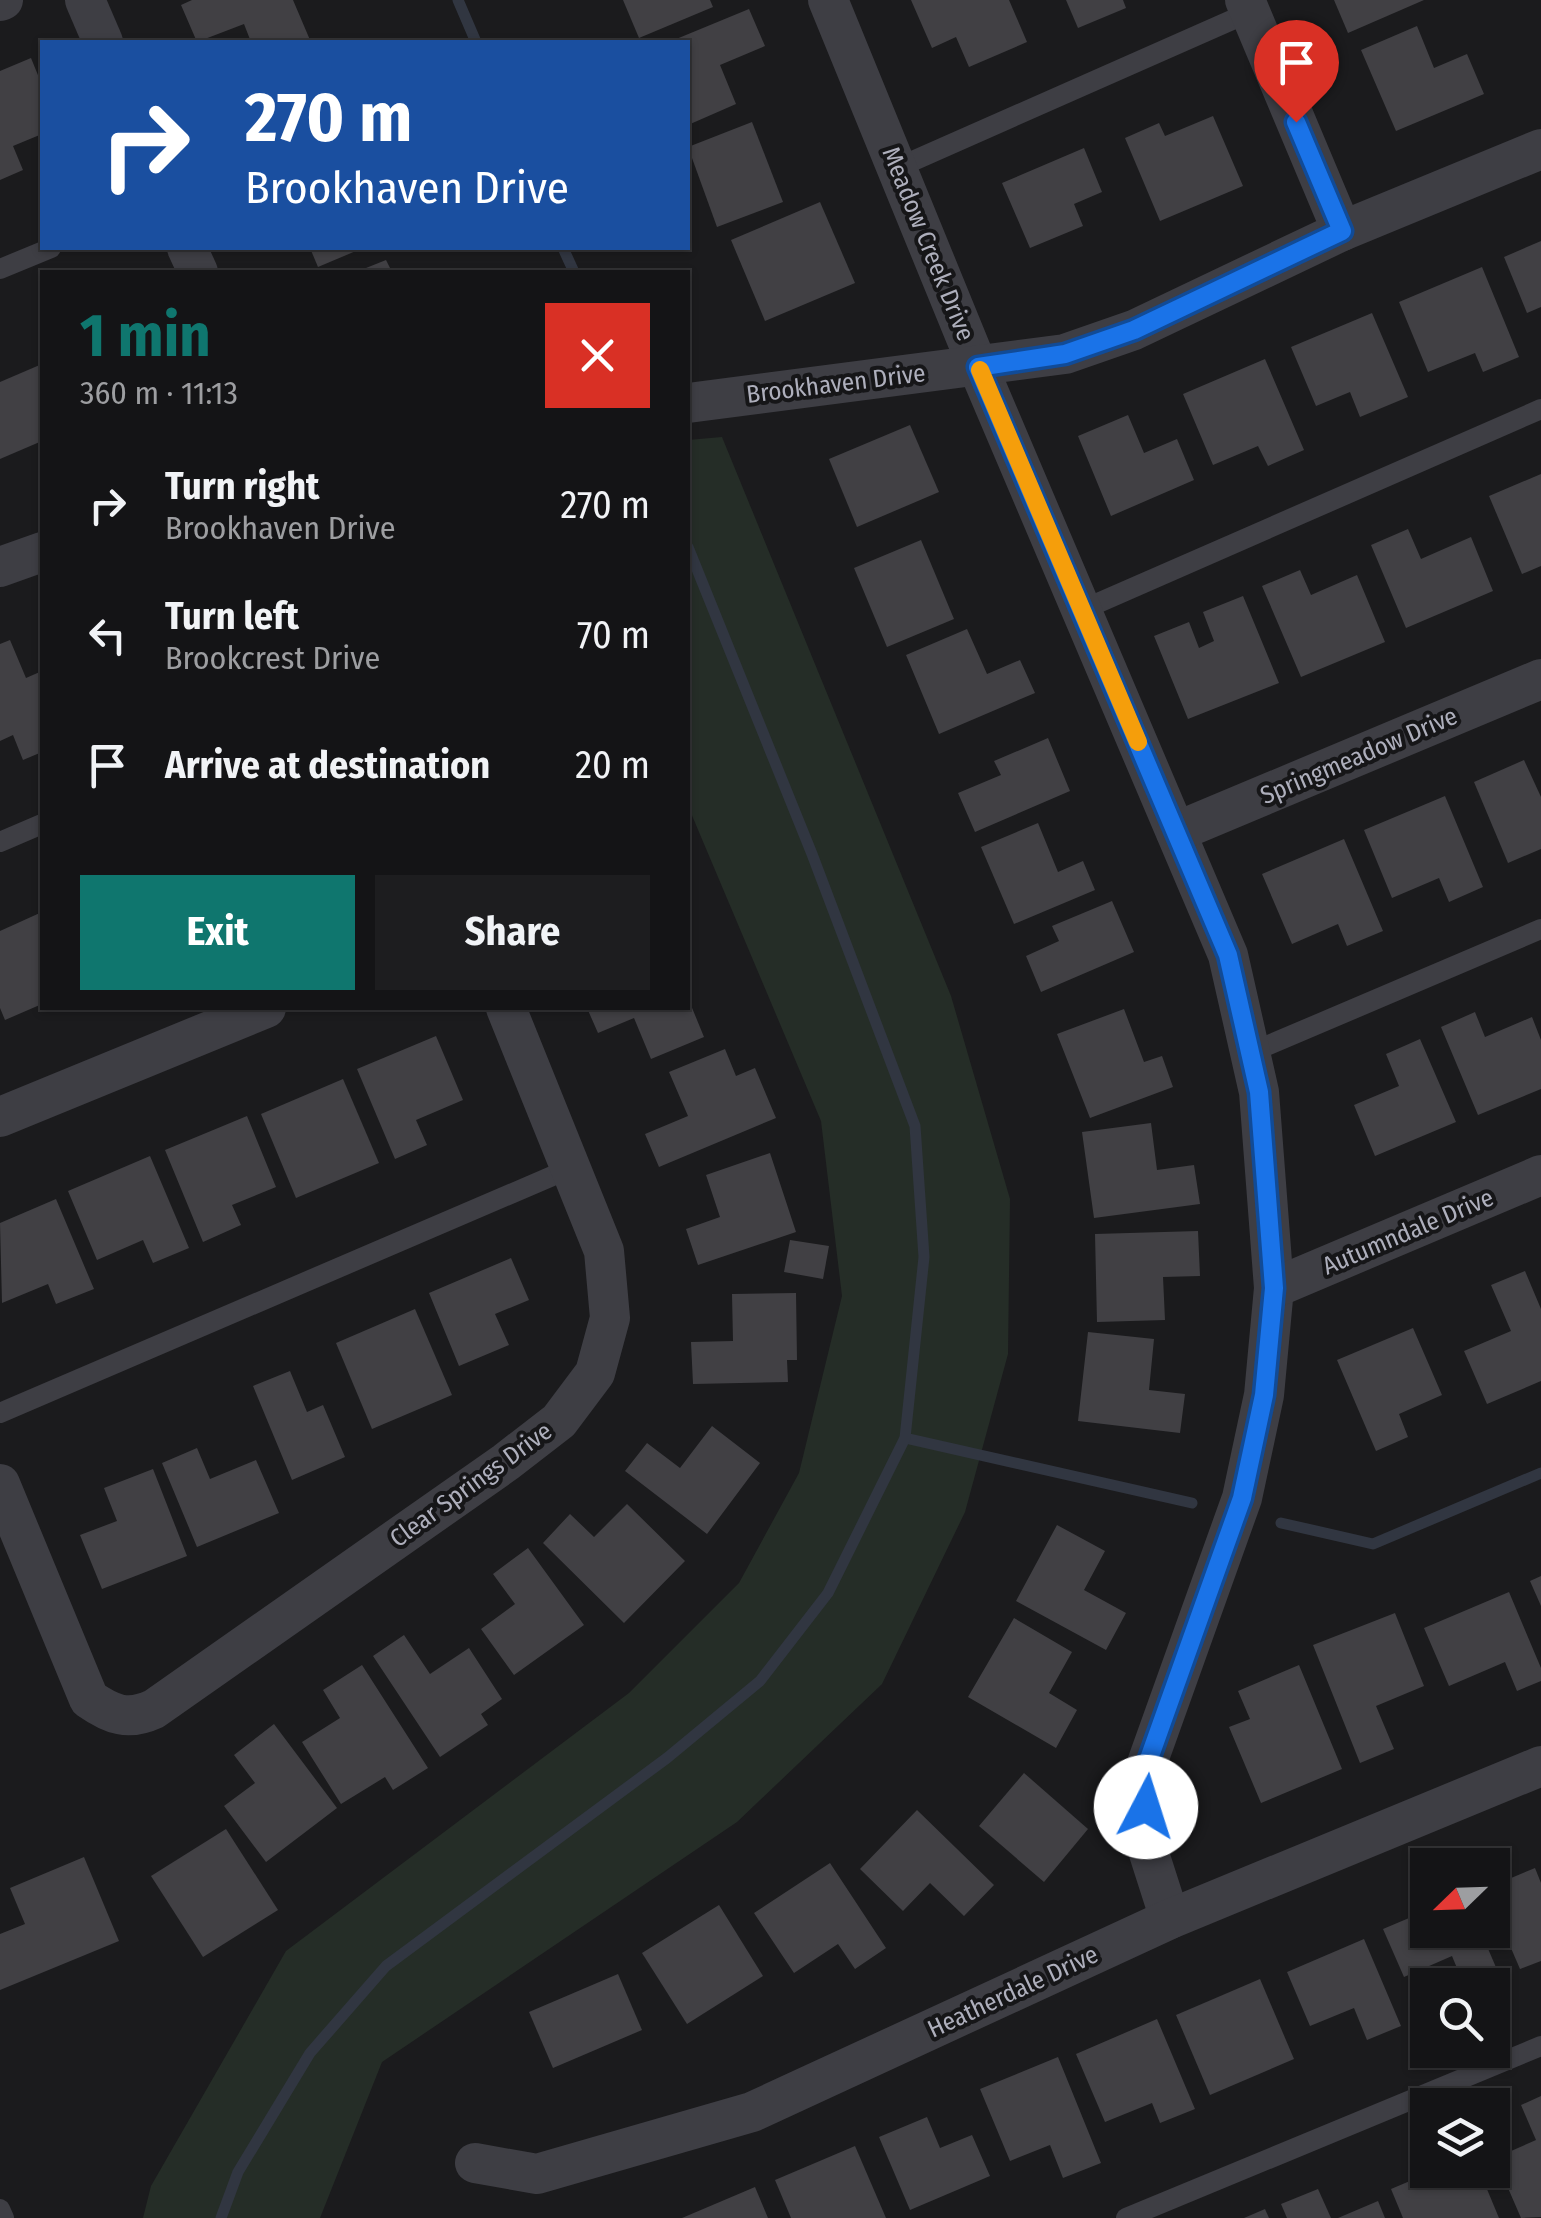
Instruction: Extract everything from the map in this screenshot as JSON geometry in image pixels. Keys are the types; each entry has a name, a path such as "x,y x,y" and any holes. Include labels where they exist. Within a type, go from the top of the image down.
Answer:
{"street":[{"path":"85,0 102,40"},
{"name":"Meadow Creek Drive","path":"828,0 978,367 1228,955 1259,1092 1274,1288 1264,1395 1242,1498 1145,1770 1146,1844 1170,1919"},
{"path":"1248,6 1342,231"},
{"name":"Brookhaven Drive","path":"690,403 1065,354 1134,330 1342,231 1541,149"},
{"path":"0,567 40,553"},
{"name":"Springmeadow Drive","path":"1176,832 1541,679"},
{"path":"0,1117 261,1010"},
{"name":"Clear Springs Drive","path":"0,1484 89,1699 109,1713 135,1718 154,1709 559,1421 595,1374 610,1318 604,1250 507,1010"},
{"name":"Autumndale Drive","path":"1274,1288 1541,1175"},
{"name":"Heatherdale Drive","path":"476,2162 537,2174 752,2112 1170,1919 1541,1766"}],"lane":[{"path":"897,168 1248,6"},
{"path":"0,269 47,250"},
{"path":"1082,610 1541,409"},
{"path":"0,842 40,825"},
{"path":"1250,1053 1541,929"},
{"path":"0,1413 571,1168"},
{"path":"1126,2218 1541,2046"},
{"path":"0,2209 4,2218"}],"shaded area":[{"path":"722,437 951,996 1010,1199 1008,1354 965,1512 882,1684 737,1822 382,2062 320,2218 143,2218 151,2186 286,1951 629,1693 739,1583 799,1473 842,1296 821,1121 690,811 690,440"}],"building":[{"path":"192,0 293,0 310,40 250,40 244,24 196,40 181,5"},
{"path":"623,0 710,0 713,7 639,38"},
{"path":"911,0 1009,0 1027,42 969,67 956,37 932,48"},
{"path":"1066,0 1123,0 1126,8 1078,28"},
{"path":"1334,0 1424,0 1348,33"},
{"path":"749,9 765,46 720,65 736,104 690,124 690,40 674,40"},
{"path":"1417,26 1434,68 1467,54 1484,94 1396,131 1361,50"},
{"path":"31,58 40,80 40,135 13,146 23,170 0,180 0,71"},
{"path":"1213,116 1243,186 1160,221 1125,138 1159,123 1165,136"},
{"path":"752,122 783,202 717,227 690,146"},
{"path":"1084,148 1102,192 1074,204 1083,226 1030,248 1002,183"},
{"path":"820,202 855,283 765,321 731,240"},
{"path":"1541,241 1541,307 1527,313 1504,257"},
{"path":"311,250 358,250 318,267"},
{"path":"386,260 391,270 361,270"},
{"path":"1482,267 1519,357 1483,372 1475,353 1428,372 1399,302"},
{"path":"1372,313 1408,397 1360,417 1350,392 1316,406 1291,347"},
{"path":"1265,359 1304,450 1268,466 1258,446 1213,465 1183,394"},
{"path":"40,365 40,442 0,459 0,382"},
{"path":"1128,415 1144,453 1177,439 1194,480 1111,516 1078,436"},
{"path":"910,425 939,492 857,527 829,459"},
{"path":"1541,474 1541,566 1522,574 1489,496"},
{"path":"1408,529 1421,559 1471,537 1493,591 1406,628 1371,545"},
{"path":"921,540 954,619 887,647 854,568"},
{"path":"1300,570 1311,595 1357,575 1385,642 1301,677 1262,586"},
{"path":"1243,596 1279,683 1188,719 1154,636 1189,622 1199,648 1214,641 1203,612"},
{"path":"967,629 987,674 1020,660 1035,693 939,734 906,655"},
{"path":"10,640 26,678 40,672 40,753 23,760 13,735 0,741 0,644"},
{"path":"1048,738 1070,791 975,832 958,793 1001,775 994,761"},
{"path":"1524,760 1541,797 1541,849 1508,863 1474,782"},
{"path":"1445,796 1483,887 1449,902 1439,878 1392,898 1364,830"},
{"path":"1038,823 1058,872 1083,861 1095,890 1014,924 981,847"},
{"path":"1344,839 1383,931 1347,946 1338,924 1292,944 1262,874"},
{"path":"1112,901 1134,952 1041,992 1026,956 1059,941 1052,926"},
{"path":"40,913 40,1005 5,1020 0,1008 0,931"},
{"path":"690,1003 704,1037 651,1059 634,1018 598,1033 588,1010 690,1010"},
{"path":"1124,1009 1144,1062 1162,1056 1173,1087 1090,1118 1057,1034"},
{"path":"1475,1012 1485,1037 1532,1017 1541,1040 1541,1089 1478,1115 1441,1027"},
{"path":"436,1036 463,1100 416,1120 427,1145 395,1159 357,1069"},
{"path":"1420,1039 1456,1122 1375,1156 1354,1105 1399,1086 1386,1054"},
{"path":"725,1049 736,1076 755,1068 776,1118 659,1167 645,1134 688,1116 669,1072"},
{"path":"343,1079 379,1163 296,1198 261,1114"},
{"path":"247,1116 276,1187 232,1205 241,1225 203,1242 165,1150"},
{"path":"1151,1123 1157,1170 1194,1165 1200,1204 1094,1218 1082,1132"},
{"path":"770,1153 796,1232 698,1265 686,1229 720,1217 706,1175"},
{"path":"150,1156 189,1248 153,1263 143,1240 97,1260 68,1191"},
{"path":"56,1199 94,1289 56,1304 48,1284 2,1303 0,1223"},
{"path":"1198,1231 1200,1276 1163,1277 1165,1320 1097,1322 1095,1234"},
{"path":"790,1240 829,1246 823,1279 784,1272"},
{"path":"511,1258 529,1300 495,1314 509,1345 459,1366 429,1293"},
{"path":"1525,1271 1541,1309 1541,1381 1487,1404 1464,1351 1511,1331 1491,1285"},
{"path":"796,1293 797,1360 787,1360 788,1382 693,1384 691,1342 733,1341 732,1294"},
{"path":"415,1309 452,1395 372,1429 336,1343"},
{"path":"1413,1328 1442,1395 1399,1414 1408,1437 1376,1451 1337,1360"},
{"path":"1088,1332 1154,1339 1149,1390 1185,1394 1180,1433 1078,1421"},
{"path":"290,1371 307,1412 323,1405 345,1457 292,1480 253,1386"},
{"path":"712,1426 760,1463 707,1534 625,1471 647,1443 680,1468"},
{"path":"197,1448 210,1479 256,1460 279,1513 197,1547 162,1463"},
{"path":"153,1469 187,1556 102,1589 80,1535 117,1521 104,1488"},
{"path":"627,1504 685,1561 624,1623 543,1543 570,1514 594,1537"},
{"path":"1057,1525 1105,1551 1084,1590 1126,1613 1106,1650 1016,1601"},
{"path":"528,1548 584,1625 514,1675 481,1629 515,1604 493,1574"},
{"path":"1541,1576 1541,1606 1530,1581"},
{"path":"1509,1592 1541,1668 1541,1681 1517,1691 1505,1662 1449,1686 1424,1628"},
{"path":"1395,1613 1424,1686 1376,1706 1394,1749 1360,1763 1313,1645"},
{"path":"1014,1618 1072,1652 1049,1693 1077,1710 1056,1748 968,1697"},
{"path":"404,1635 430,1674 469,1648 502,1699 481,1714 488,1725 440,1757 373,1656"},
{"path":"362,1665 428,1768 393,1790 385,1777 341,1804 302,1742 340,1718 323,1690"},
{"path":"1299,1665 1342,1769 1261,1803 1229,1727 1250,1719 1238,1691"},
{"path":"274,1724 337,1808 266,1862 224,1806 255,1783 234,1755"},
{"path":"1024,1773 1088,1829 1044,1882 979,1826"},
{"path":"917,1810 994,1885 964,1916 930,1883 903,1911 860,1869"},
{"path":"226,1829 278,1910 203,1957 151,1876"},
{"path":"84,1857 119,1941 0,1990 0,1934 25,1924 10,1888"},
{"path":"830,1863 886,1948 855,1969 838,1944 794,1973 754,1913"},
{"path":"1535,1868 1541,1883 1541,1961 1520,1969 1510,1946 1510,1878"},
{"path":"719,1905 763,1976 687,2024 642,1953"},
{"path":"1410,1918 1410,1948 1488,1948 1496,1968 1457,1968 1452,1956 1425,1968 1410,1968 1410,1974 1404,1977 1383,1929"},
{"path":"1364,1939 1401,2026 1367,2040 1354,2008 1310,2026 1287,1972"},
{"path":"618,1974 642,2030 553,2068 529,2012"},
{"path":"1260,1979 1294,2059 1210,2095 1176,2015"},
{"path":"1157,2019 1195,2109 1160,2123 1152,2103 1105,2122 1076,2054"},
{"path":"1058,2057 1101,2163 1063,2178 1050,2145 1010,2161 980,2089"},
{"path":"1541,2096 1541,2217 1521,2218 1508,2188 1510,2151 1536,2140 1521,2105"},
{"path":"927,2117 940,2148 972,2135 990,2176 910,2210 879,2137"},
{"path":"855,2146 886,2218 791,2218 775,2180"},
{"path":"1410,2181 1410,2188 1486,2188 1499,2218 1403,2218 1391,2189"},
{"path":"755,2187 768,2218 682,2218"},
{"path":"1318,2189 1331,2218 1287,2218 1281,2204"},
{"path":"1378,2201 1385,2218 1338,2218"},
{"path":"1265,2209 1269,2218 1244,2218"}],"waterway":[{"path":"458,0 475,40"},
{"path":"564,250 573,270"},
{"path":"221,2218 238,2172 310,2053 386,1966 667,1758 760,1681 828,1593 905,1438 924,1257 915,1126 812,854 690,552"},
{"path":"905,1438 1192,1503"},
{"path":"1281,1523 1373,1544 1541,1473"}],"slow traffic":[{"path":"980,370 1138,742"}],"route":[{"path":"1146,1807 1145,1770 1242,1498 1264,1395 1274,1288 1259,1092 1228,955 978,367 1065,354 1134,330 1342,231 1296,122"}]}
